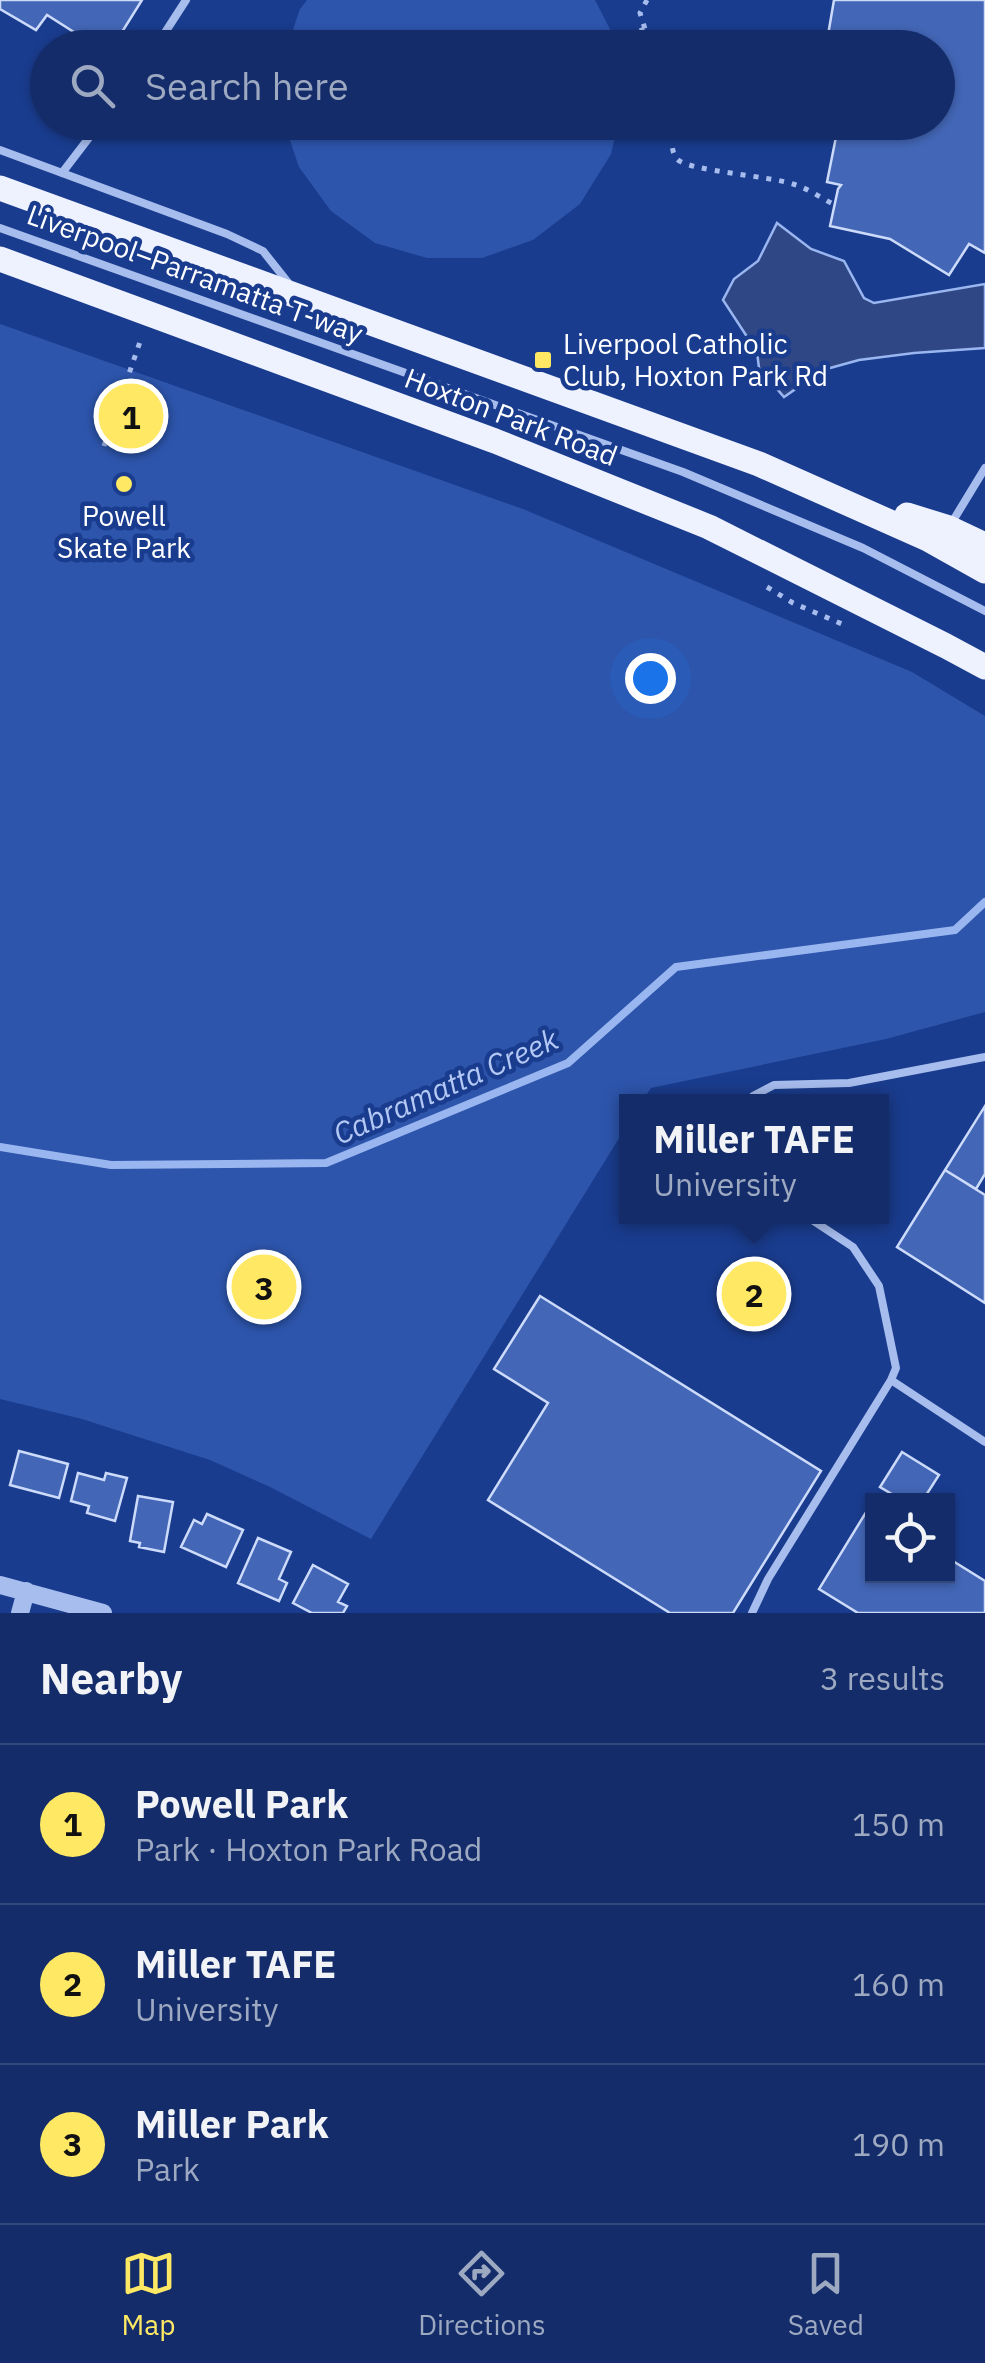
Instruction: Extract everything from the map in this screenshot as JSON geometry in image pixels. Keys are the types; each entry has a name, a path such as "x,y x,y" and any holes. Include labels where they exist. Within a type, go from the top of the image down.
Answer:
{"main road":[{"name":"Hoxton Park Road","path":"0,188 615,410 812,486 928,539 985,571"},
{"name":"Hoxton Park Road","path":"0,259 495,441 709,527 985,668"},
{"path":"812,486 949,528 985,545"}],"street":[{"path":"0,1585 103,1613"},
{"path":"20,1613 26,1591"}],"lane":[{"path":"167,30 186,0"},
{"path":"62,173 87,140"},
{"path":"0,150 263,251 298,296"},
{"name":"Liverpool–Parramatta T-way","path":"0,228 683,472 863,548 985,611"},
{"path":"949,528 985,468"},
{"path":"756,1094 774,1084 849,1084 985,1057"},
{"path":"752,1613 768,1579 896,1368 879,1286 853,1247 818,1224"},
{"path":"891,1380 985,1442"}],"path":[{"path":"642,30 645,29 640,13 647,0"},
{"path":"673,140 677,159 690,166 796,184 834,205"},
{"path":"104,446 144,331"}],"shaded area":[{"path":"307,0 595,0 610,30 293,30"},
{"path":"290,140 614,140 611,154 580,204 533,240 482,258 427,258 375,243 331,211 299,167"},
{"path":"777,223 811,249 844,261 864,298 874,303 985,284 985,348 859,360 823,370 784,397 759,368 757,352 723,300 734,279 758,261"},
{"path":"0,324 523,509 912,672 985,716 985,1012 886,1039 651,1088 647,1094 619,1094 619,1138 371,1539 210,1460 82,1419 0,1399"}],"building":[{"path":"0,0 142,0 123,30 71,30 47,15 36,30 0,9"},
{"path":"834,0 985,0 985,253 969,244 949,275 890,239 830,226 841,185 827,182 835,140 955,140 955,30 829,30"},
{"path":"985,1106 985,1174 976,1189 945,1170"},
{"path":"945,1170 985,1195 985,1303 897,1247"},
{"path":"540,1296 821,1471 733,1613 670,1613 488,1500 548,1403 494,1369"},
{"path":"19,1451 68,1464 59,1498 10,1485"},
{"path":"902,1452 939,1475 927,1493 890,1493 880,1487"},
{"path":"78,1473 104,1480 106,1473 127,1478 115,1521 87,1513 89,1506 71,1501"},
{"path":"138,1496 173,1502 164,1552 130,1541"},
{"path":"207,1514 243,1530 226,1567 181,1547 194,1520 202,1524"},
{"path":"865,1514 865,1583 955,1583 955,1562 985,1581 985,1613 858,1613 819,1589"},
{"path":"258,1538 291,1552 279,1579 287,1583 279,1601 238,1583"},
{"path":"313,1565 348,1584 338,1602 347,1606 343,1613 312,1613 293,1603"}],"waterway":[{"name":"Cabramatta Creek","path":"0,1147 111,1165 326,1163 568,1063 676,967 955,930 985,902"}],"place":[{"name":"Liverpool Catholic Club, Hoxton Park Rd","path":"543,360"},
{"name":"Powell Park","path":"131,416"},
{"name":"Powell Skate Park","path":"124,484"},
{"name":"Miller Park","path":"264,1287"},
{"name":"Miller TAFE","path":"754,1294"}]}
